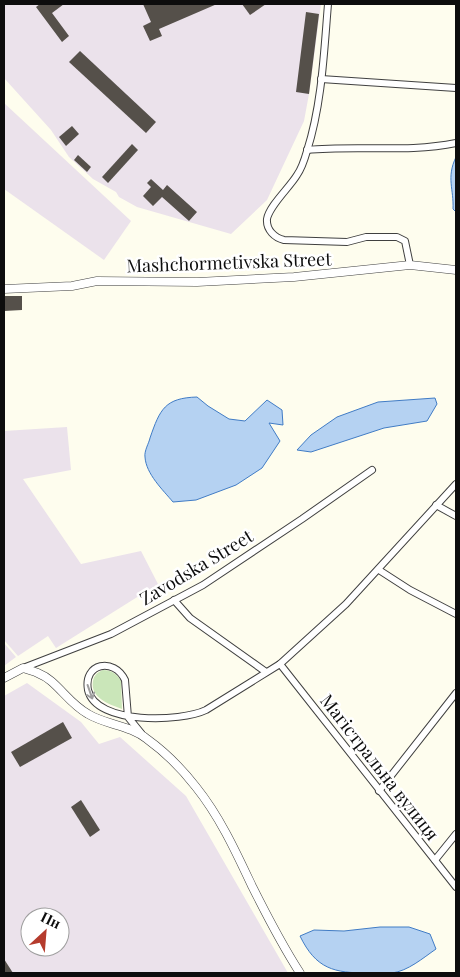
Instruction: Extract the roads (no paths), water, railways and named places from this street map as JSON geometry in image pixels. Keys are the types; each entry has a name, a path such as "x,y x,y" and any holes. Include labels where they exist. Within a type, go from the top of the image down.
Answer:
{"street":[{"path":"328,4 321,79 307,150 298,174 277,200 267,218 268,227 272,234 284,240 347,242 366,237 397,238 405,241 410,264"},
{"path":"321,79 456,88"},
{"path":"307,150 336,147 435,147 456,143"},
{"name":"Mashchormetivska Street","path":"4,288 72,286 96,281 197,282 294,277 410,264 456,270"},
{"name":"Zavodska Street","path":"4,678 23,668 111,634 203,585 372,470"},
{"path":"300,973 282,944 217,818 196,787 138,731 128,717 123,674 113,666 102,665 96,668 88,677 88,689 91,697 102,706 128,717 165,718 198,714 216,705 280,664 346,604 456,484"},
{"path":"436,505 456,516"},
{"path":"379,570 410,590 456,614"},
{"path":"174,600 190,618 266,672"},
{"name":"Магістральна вулиця","path":"280,664 456,888"},
{"path":"23,668 39,673 50,680 69,701 88,714 124,727 146,738"},
{"path":"379,791 456,693"},
{"path":"435,860 456,834"}],"water":[{"path":"456,157 456,212 453,209 451,171"},
{"path":"197,397 229,419 245,421 267,400 282,410 283,425 269,423 280,441 262,468 236,485 196,500 173,502 148,470 145,452 157,419 165,407 178,400"},
{"path":"435,398 437,404 427,421 384,428 311,452 297,450 311,435 337,417 378,402"},
{"path":"380,927 409,927 430,934 436,949 415,964 398,972 345,972 327,967 320,962 306,947 300,936 314,930 344,931"}]}
